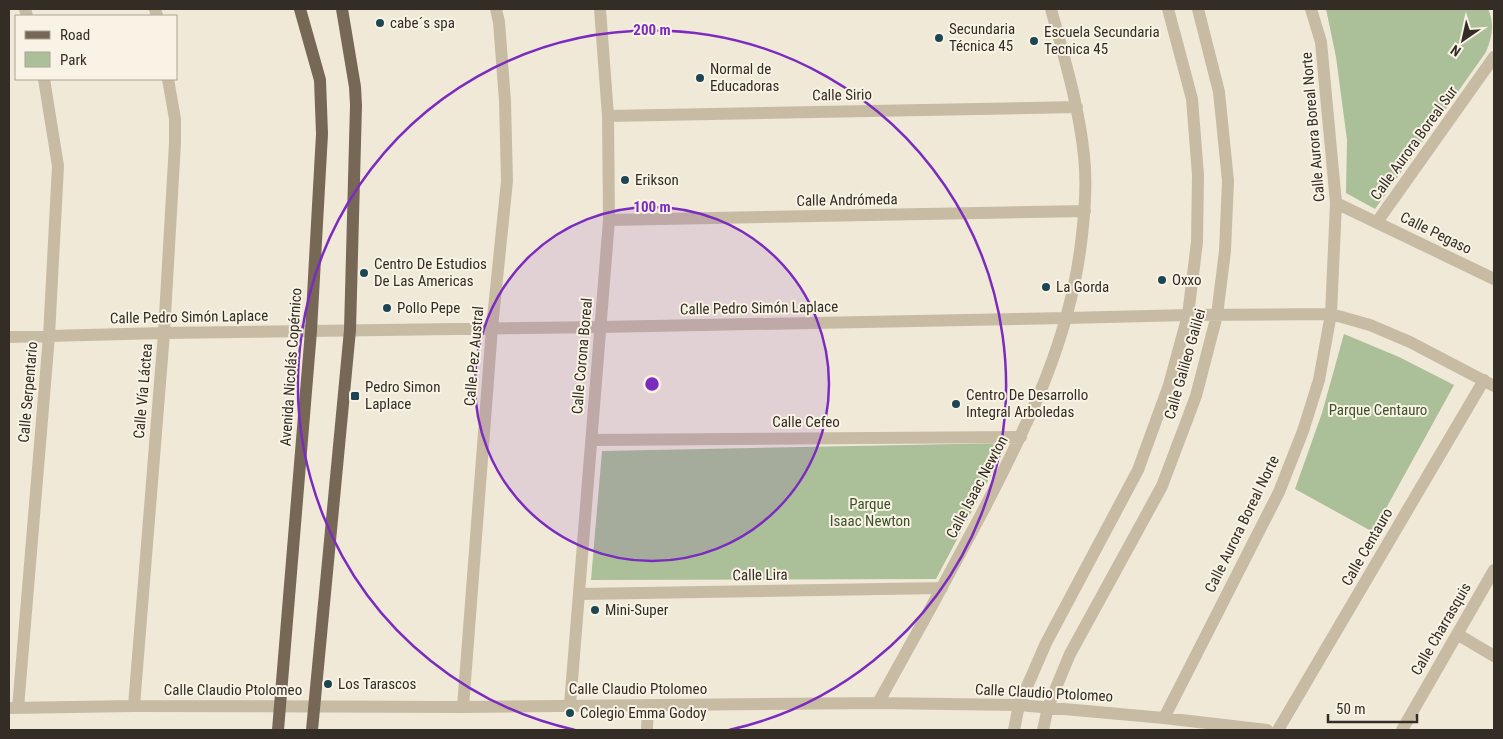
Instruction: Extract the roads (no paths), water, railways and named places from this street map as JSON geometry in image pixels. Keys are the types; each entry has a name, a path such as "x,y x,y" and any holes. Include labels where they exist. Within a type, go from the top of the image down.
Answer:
{"main road":[{"name":"Avenida Nicolás Copérnico","path":"278,730 311,331 322,116 320,80 300,9"},
{"path":"312,730 350,330 356,105 355,87 342,9"}],"street":[{"name":"Calle Pez Austral","path":"463,707 492,328 507,181 505,102 499,22 496,9"},
{"name":"Calle Corona Boreal","path":"570,705 609,220 608,116 600,9"},
{"name":"Calle Isaac Newton","path":"878,703 942,588 1022,437 1047,379 1067,318 1079,263 1085,212 1084,157 1077,107 1050,9"},
{"name":"Calle Galileo Galilei","path":"1014,730 1019,705 1046,643 1138,470 1169,385 1188,314 1197,242 1197,165 1192,99 1168,9"},
{"name":"Calle Galileo Galilei","path":"1043,730 1048,707 1070,654 1162,486 1196,396 1217,315 1226,251 1228,181 1219,92 1198,9"},
{"name":"Calle Aurora Boreal Norte","path":"1164,718 1279,492 1303,432 1319,380 1331,314 1336,203 1321,42 1311,9"},
{"name":"Calle Aurora Boreal Sur","path":"1376,222 1494,58"},
{"name":"Calle Serpentario","path":"14,708 49,336 58,166 44,80"},
{"name":"Calle Vía Láctea","path":"134,706 164,333 175,143 175,119 168,80"},
{"name":"Calle Sirio","path":"608,116 1077,107"},
{"name":"Calle Pegaso","path":"1336,203 1494,279"},
{"name":"Calle Andrómeda","path":"609,220 1085,212"},
{"name":"Calle Pedro Simón Laplace","path":"9,337 1067,318 1188,314 1331,314 1370,325 1410,342 1489,383"},
{"name":"Calle Centauro","path":"1278,730 1489,383"},
{"name":"Calle Cefeo","path":"592,440 1022,437"},
{"name":"Calle Charrasquis","path":"1402,730 1494,570"},
{"name":"Calle Lira","path":"579,594 942,588"},
{"path":"1457,634 1494,656"},
{"name":"Calle Claudio Ptolomeo","path":"14,708 134,706 463,707 878,703 1019,705 1164,718 1267,730"},
{"path":"648,705 648,730"}],"place":[{"name":"cabe´s spa","path":"380,23"},
{"name":"Secundaria Técnica 45","path":"939,38"},
{"name":"Escuela Secundaria Tecnica 45","path":"1034,41"},
{"name":"Normal de Educadoras","path":"700,78"},
{"name":"Erikson","path":"625,180"},
{"name":"Centro De Estudios De Las Americas","path":"364,273"},
{"name":"Oxxo","path":"1162,280"},
{"name":"La Gorda","path":"1046,287"},
{"name":"Pollo Pepe","path":"387,308"},
{"name":"Pedro Simon Laplace","path":"355,396"},
{"name":"Centro De Desarrollo Integral Arboledas","path":"956,404"},
{"name":"Mini-Super","path":"595,610"},
{"name":"Los Tarascos","path":"328,684"},
{"name":"Colegio Emma Godoy","path":"570,713"}],"park label":[{"name":"Parque Centauro","path":"1378,410"},
{"name":"Parque Isaac Newton","path":"870,512"}]}
